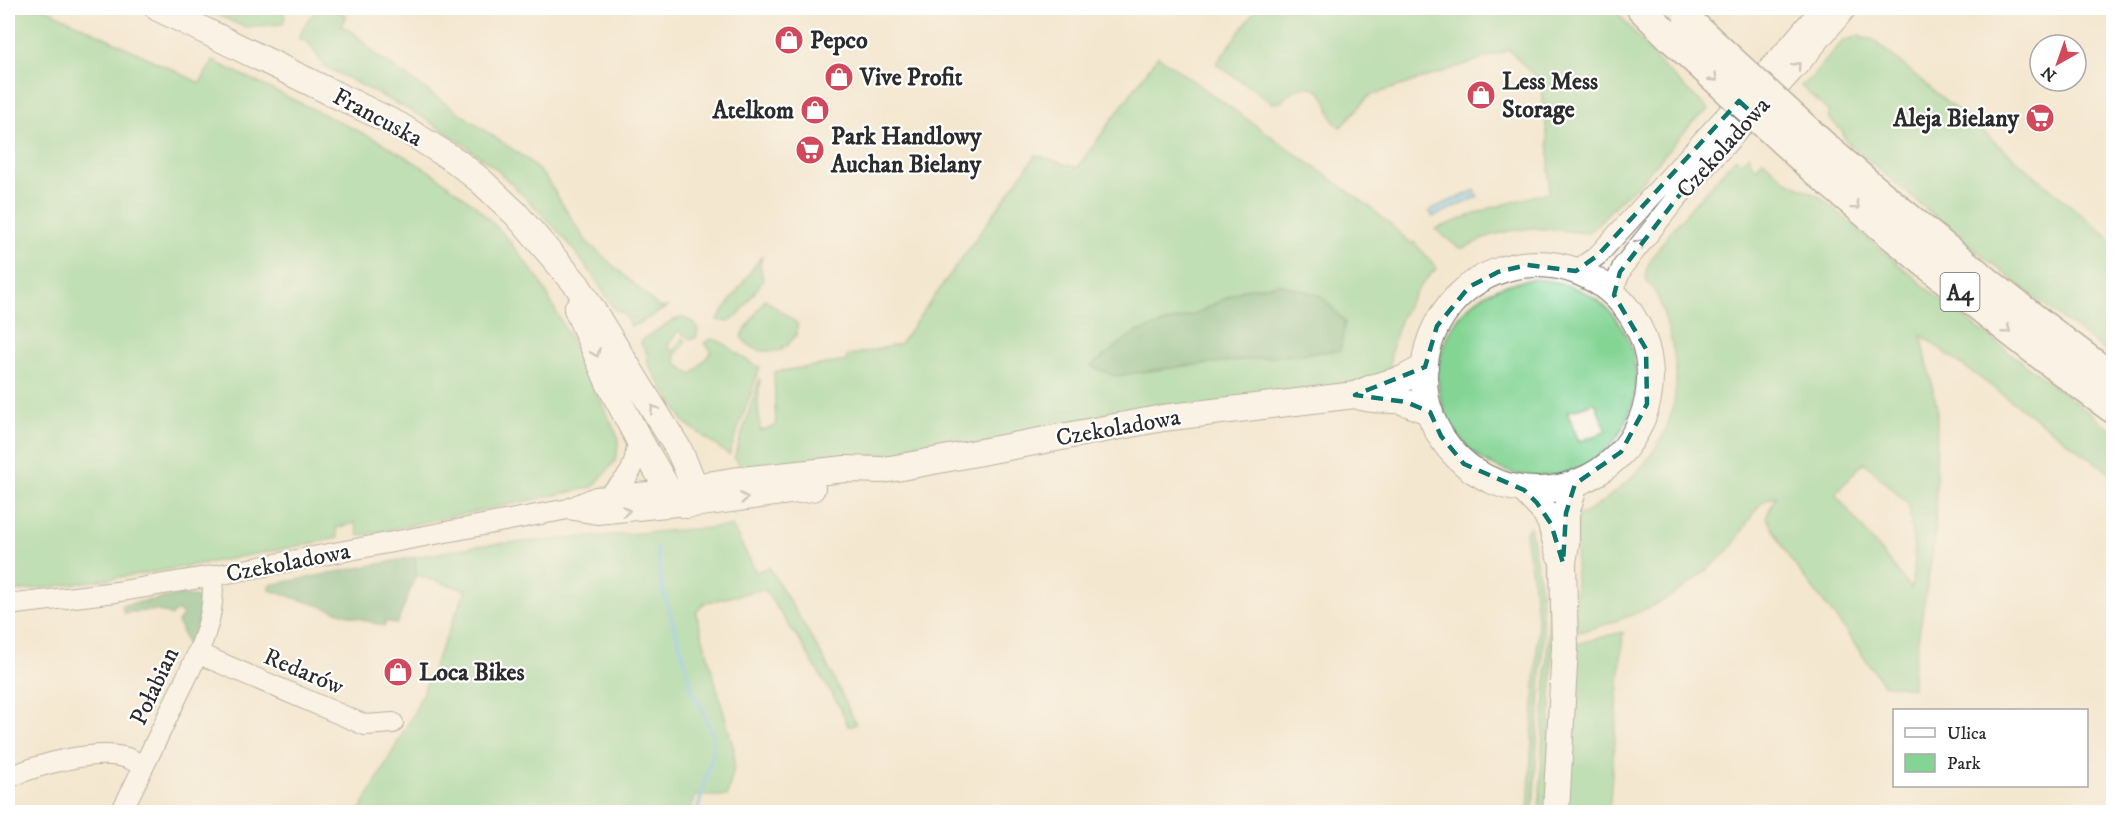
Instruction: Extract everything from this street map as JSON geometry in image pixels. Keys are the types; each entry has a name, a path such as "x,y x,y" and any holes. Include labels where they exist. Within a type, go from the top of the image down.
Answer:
{"highway":[{"name":"A4","path":"1641,8 1678,22 1820,159 1920,261 2041,357 2114,410"},
{"name":"A4","path":"1820,159 1937,243 2114,378"}],"main road":[{"name":"Francuska","path":"158,8 370,109 430,143 481,181 516,214 556,261"},
{"path":"556,261 609,383 638,438 683,494"},
{"path":"556,261 577,285 679,450 683,494"},
{"path":"1527,265 1558,266 1575,271 1601,284 1614,295 1632,317 1646,349 1649,376 1647,404 1641,421 1633,437 1621,452 1611,463 1592,476 1556,489 1524,490 1490,479 1464,464 1441,436 1430,412 1425,388 1425,367 1431,339 1451,304 1469,287 1498,272 1527,265"},
{"name":"Czekoladowa","path":"683,494 732,481 845,469 882,470 1163,418 1355,395 1400,380 1425,367"},
{"name":"Czekoladowa","path":"1355,395 1377,401 1406,402 1430,412"},
{"path":"1556,813 1565,647 1563,563 1566,513 1575,484"},
{"path":"1524,490 1545,512 1563,563"}],"street":[{"name":"Czekoladowa","path":"1575,271 1598,255 1781,55 1821,8"},
{"name":"Czekoladowa","path":"1614,295 1623,266 1659,220 1847,8"},
{"path":"608,495 629,477 635,462 638,438"},
{"name":"Czekoladowa","path":"8,605 116,592 212,576 568,509 596,497 608,495 683,494"},
{"name":"Czekoladowa","path":"568,509 597,514 683,494"},
{"name":"Połabian","path":"121,813 198,653 212,611 214,592 212,576"},
{"name":"Redarów","path":"198,653 365,724 393,723"},
{"path":"8,778 53,762 102,754 126,757 144,766"}],"highlighted area":[{"path":"1739,101 1753,114 1677,198 1620,272 1614,295 1646,349 1647,404 1621,452 1575,484 1566,513 1563,563 1551,524 1537,503 1524,490 1464,464 1441,436 1430,412 1406,402 1355,395 1425,367 1437,326 1469,287 1498,272 1527,265 1576,271 1598,255"}],"green space":[{"path":"19,8 44,8 200,83 213,61 381,142 434,174 476,206 507,238 540,281 619,439 616,460 593,487 359,536 355,523 336,528 338,538 173,569 8,592 8,13"},
{"path":"203,8 274,8 283,12 285,17 283,24 244,27"},
{"path":"326,8 339,11 347,16 341,26 353,32 377,56 528,160 545,177 586,241 660,308 669,306 631,326 624,314 614,309 593,275 565,239 495,168 421,116 324,66 308,42 299,38 309,19 316,12"},
{"path":"1257,8 1614,8 1661,65 1709,110 1693,122 1638,185 1619,201 1589,233 1533,228 1490,236 1464,248 1459,248 1435,229 1491,208 1549,192 1549,151 1541,83 1509,50 1369,96 1341,127 1334,122 1325,98 1314,88 1296,89 1281,102 1273,103 1216,64"},
{"path":"1860,35 1862,38 1872,39 2113,241 2113,357 2011,279 1846,141 1842,131 1828,117 1830,113 1801,86 1812,77 1842,42"},
{"path":"1158,56 1369,206 1412,244 1414,242 1437,268 1416,292 1401,318 1396,331 1388,378 959,447 740,469 738,461 734,458 760,378 758,404 760,431 776,426 774,372 847,361 847,356 900,344 1036,155 1077,168","holes":["1280,284 1321,296 1345,322 1340,350 1184,366 1115,376 1092,365 1134,333 1195,314 1244,289"]},
{"path":"1749,155 1756,168 1763,160 1785,180 1820,197 1943,302 2113,431 2113,475 1921,335 1937,407 1935,537 1913,670 1913,688 1883,684 1790,559 1766,517 1776,496 1759,505 1731,547 1714,564 1679,591 1624,618 1580,632 1575,629 1577,516 1592,509 1632,477 1658,445 1673,408 1676,366 1672,344 1660,304 1647,280 1646,272 1659,248 1685,214 1736,158 1742,162","holes":["1864,462 1909,505 1915,560 1911,589 1835,494"]},
{"path":"763,254 760,265 763,280 738,316 728,322 717,320"},
{"path":"1534,279 1580,290 1612,314 1630,345 1636,381 1628,416 1609,446 1578,468 1536,476 1517,474 1498,468 1481,459 1459,437 1442,403 1438,379 1439,366 1447,338 1455,324 1464,312 1488,293 1517,282","holes":["1595,402 1607,431 1579,442 1567,412"]},
{"path":"1280,284 1321,296 1345,322 1340,350 1184,366 1115,376 1091,366 1134,333 1195,314 1244,289"},
{"path":"765,299 798,324 796,335 787,346 782,346 783,350 760,350 750,346 741,337"},
{"path":"683,318 697,327 696,338 690,339 678,331 667,347 673,351 682,338 686,341 675,355 677,364 692,375 712,351 704,343 712,339 725,344 747,361 760,367 729,455 684,422 648,364 647,353 641,343 643,339 673,320"},
{"path":"732,526 756,572 769,567 823,657 856,724 848,726 841,709 801,643 764,589 704,603 696,613 734,749 734,768 727,796 695,796 689,812 359,812 414,713 466,590 416,575 415,557 483,545"},
{"path":"1545,526 1555,591 1547,812 1539,812 1549,619 1544,559 1537,527"},
{"path":"1530,527 1541,591 1543,638 1533,812 1528,812 1538,630 1534,586 1525,533"},
{"path":"415,557 416,575 397,624 386,621 384,626 269,590 269,585"},
{"path":"181,595 194,596 200,602 201,612 188,648 178,622 183,615 177,610 171,616 154,611 124,613 122,605"},
{"path":"1623,632 1609,812 1565,812 1575,644"}],"water":[{"path":"1475,190 1478,197 1433,217 1429,211 1431,209"}],"waterway":[{"path":"657,548 661,584 692,691 702,708 712,734 713,751 697,812"}],"place":[{"name":"Pepco","path":"789,40"},
{"name":"Vive Profit","path":"839,77"},
{"name":"Less Mess Storage","path":"1481,95"},
{"name":"Atelkom","path":"815,110"},
{"name":"Aleja Bielany","path":"2040,118"},
{"name":"Park Handlowy Auchan Bielany","path":"810,150"},
{"name":"Loca Bikes","path":"398,672"}]}
